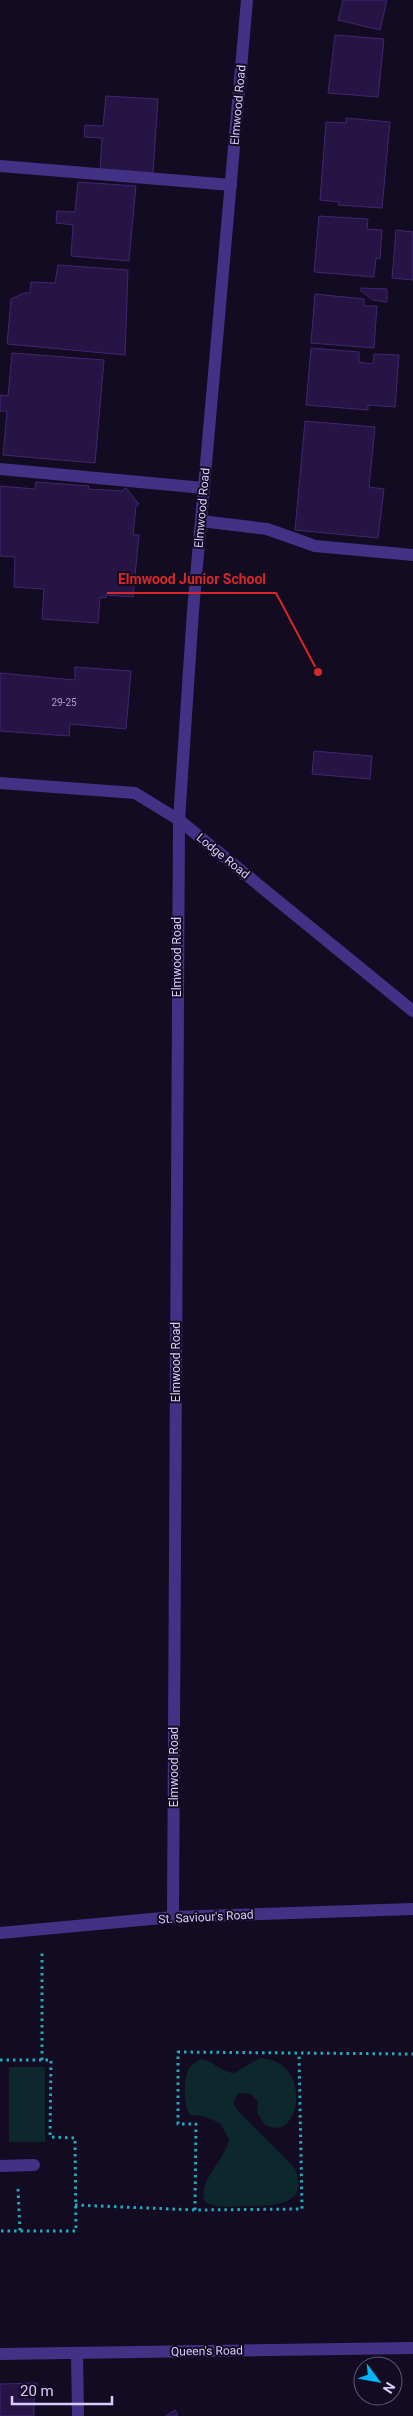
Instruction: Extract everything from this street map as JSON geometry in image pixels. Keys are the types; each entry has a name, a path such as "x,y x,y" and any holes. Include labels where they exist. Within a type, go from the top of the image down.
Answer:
{"street":[{"name":"Elmwood Road","path":"173,1918 179,820 201,522 247,0"},
{"path":"0,166 231,185"},
{"path":"0,469 204,488"},
{"path":"201,522 266,529 315,546 413,555"},
{"name":"Lodge Road","path":"0,783 135,792 179,820 413,1011"},
{"name":"St. Saviour's Road","path":"0,1933 173,1918 413,1909"},
{"path":"0,2166 34,2165"},
{"name":"Queen's Road","path":"0,2354 413,2348"},
{"path":"77,2354 78,2416"}],"path":[{"path":"0,2060 42,2060 42,1929"},
{"path":"195,2210 196,2124 178,2124 178,2052 413,2054"},
{"path":"76,2205 195,2210 302,2209 299,2054"},
{"path":"16,2165 20,2231"}],"green space":[{"path":"260,2058 277,2062 289,2072 295,2086 296,2100 293,2114 286,2124 276,2128 264,2124 257,2112 258,2102 251,2094 239,2093 234,2099 234,2104 238,2111 294,2167 298,2180 298,2190 294,2197 286,2202 267,2206 229,2207 213,2205 204,2200 205,2184 227,2147 229,2139 220,2123 203,2116 191,2115 188,2111 185,2095 187,2073 192,2064 201,2059 225,2071 234,2073"},
{"path":"9,2067 45,2067 45,2142 9,2142"}],"building":[{"path":"343,0 387,0 380,30 338,20"},
{"path":"335,35 384,39 378,97 328,93"},
{"path":"106,96 158,99 153,173 100,169 102,138 84,137 85,125 103,126"},
{"path":"346,118 390,122 382,208 338,205 339,202 320,200 326,122 346,123"},
{"path":"78,182 136,186 129,261 71,256 73,225 56,223 57,211 75,212"},
{"path":"319,216 368,219 367,229 382,230 380,259 376,258 374,277 314,272"},
{"path":"396,230 413,232 413,280 392,278"},
{"path":"58,265 128,270 125,355 7,344 11,299 24,293 30,293 31,282 55,283"},
{"path":"361,288 387,289 387,302 373,300 361,291"},
{"path":"315,294 364,299 364,306 377,306 374,348 311,343"},
{"path":"311,348 359,352 359,362 373,364 374,354 399,355 395,407 368,405 368,410 306,405"},
{"path":"12,353 104,360 95,463 3,455 7,411 0,411 0,395 8,396"},
{"path":"305,421 375,427 369,487 384,489 378,538 295,530"},
{"path":"36,482 89,486 88,489 122,491 126,488 139,504 136,506 133,535 139,535 133,597 106,595 106,598 100,597 98,623 42,619 44,589 14,587 15,557 0,556 0,486 35,489"},
{"path":"75,667 131,671 126,729 70,724 69,736 0,731 0,673 75,680"},
{"path":"314,751 372,756 370,779 312,774"},
{"path":"37,2383 37,2393 34,2393 34,2416 0,2416 0,2384"},
{"path":"175,2410 178,2416 166,2416"}],"place":[{"name":"Elmwood Junior School","path":"318,672"}]}
